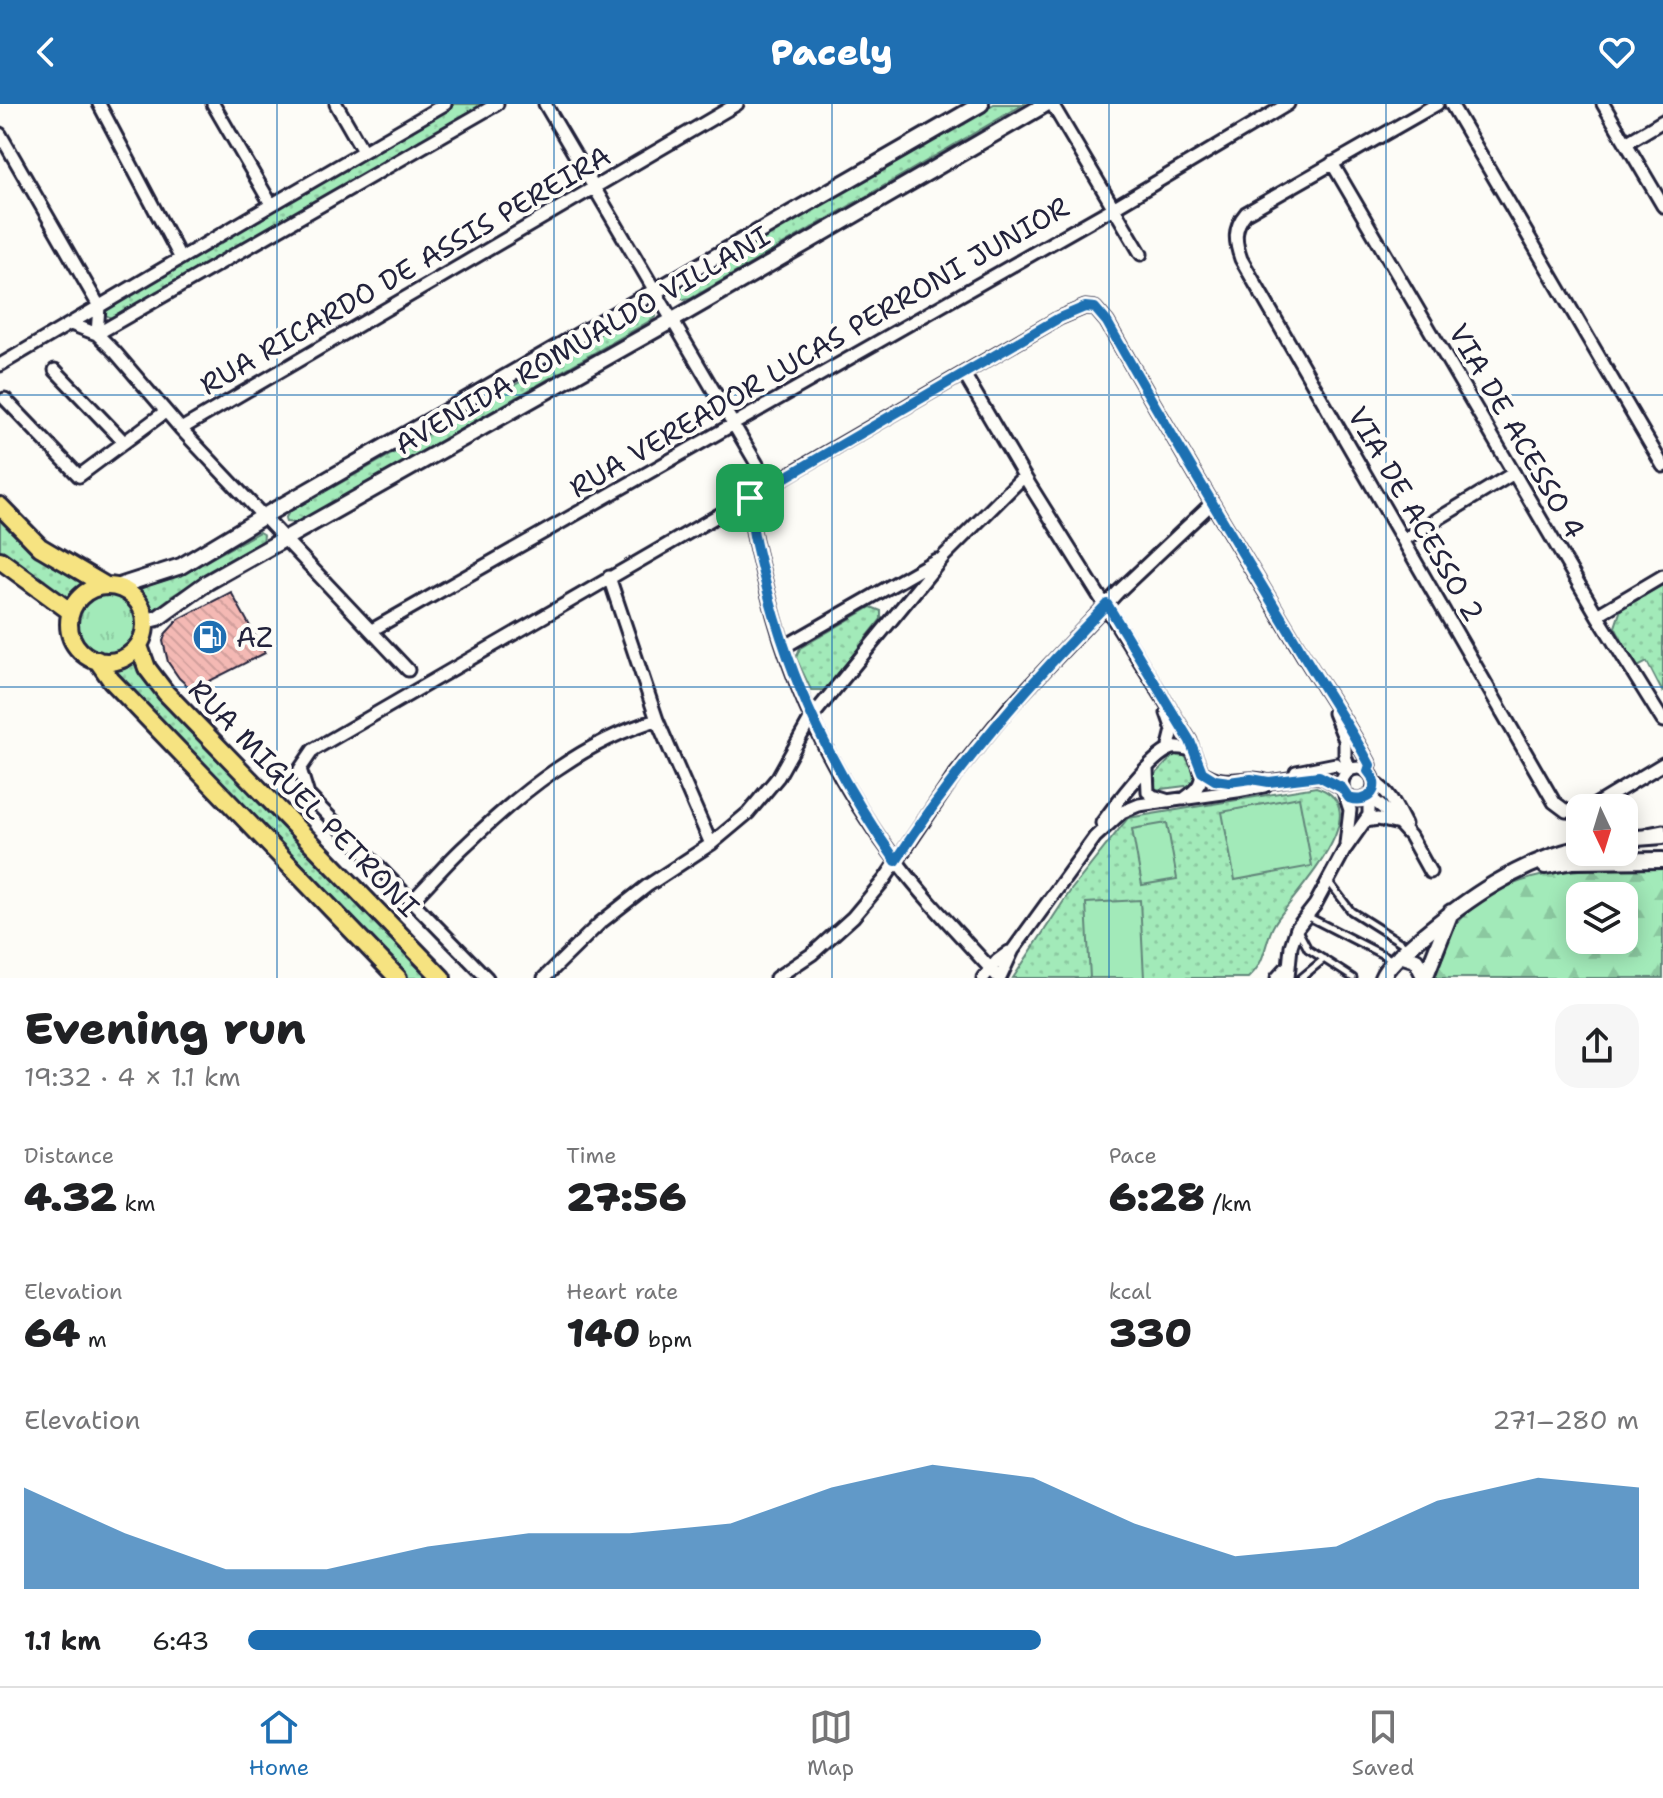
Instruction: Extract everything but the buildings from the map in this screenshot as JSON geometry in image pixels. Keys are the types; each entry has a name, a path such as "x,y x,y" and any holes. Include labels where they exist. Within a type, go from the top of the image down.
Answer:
{"main road":[{"path":"0,506 40,547 111,586 130,593 141,606 146,621 139,646 128,656 112,662 97,660 82,652 73,641 69,625 71,612 86,593 111,586"},
{"path":"0,560 71,612"},
{"name":"RUA MIGUEL PETRONI","path":"139,646 147,668 166,693 442,978"},
{"name":"RUA MIGUEL PETRONI","path":"97,660 121,691 398,978"}],"street":[{"path":"99,104 180,257"},
{"path":"213,104 271,204"},
{"path":"336,104 363,151"},
{"path":"2,359 71,324 180,257 445,104"},
{"path":"97,334 497,104"},
{"path":"545,104 761,471"},
{"name":"RUA RICARDO DE ASSIS PEREIRA","path":"181,429 737,104"},
{"name":"AVENIDA ROMUALDO VILLANI","path":"111,586 181,566 981,104"},
{"name":"AVENIDA ROMUALDO VILLANI","path":"146,621 158,618 208,582 673,320 1046,104"},
{"path":"1052,104 1141,254"},
{"name":"RUA VEREADOR LUCAS PERRONI JUNIOR","path":"372,630 1113,208 1288,104"},
{"path":"1332,163 1437,104"},
{"path":"1451,104 1663,466"},
{"path":"1603,104 1663,206"},
{"path":"1626,143 1663,121"},
{"path":"0,134 99,306 97,334"},
{"name":"VIA DE ACESSO 2","path":"1332,163 1246,213 1237,225 1235,235 1241,259 1554,802 1566,811"},
{"name":"VIA DE ACESSO 4","path":"1332,163 1597,615 1663,721"},
{"path":"487,978 308,795 300,769 305,759 323,742 1059,318 1085,307 1095,308 1107,322 1211,504 1370,765 1368,771"},
{"path":"71,324 97,334 165,412 408,670"},
{"path":"55,370 124,442"},
{"path":"964,374 1190,741 1202,772 1220,782 1256,779 1269,782 1319,776 1359,801 1369,797"},
{"path":"5,399 79,476 165,412"},
{"path":"1403,540 1514,473"},
{"path":"544,978 600,923 647,886 711,844 763,797 790,758 811,718 944,556 1024,476"},
{"path":"750,498 755,542 784,647 811,718 835,767 896,861 986,973 999,978 1013,950 1110,812 1168,750 1172,741 1172,726 1160,693"},
{"path":"776,978 835,935 884,880 955,775 1009,708 1107,604 1211,504"},
{"path":"784,647 944,556"},
{"path":"1597,615 1663,576"},
{"path":"609,577 657,720 711,844"},
{"path":"1331,700 1345,740 1349,771"},
{"path":"411,902 466,845 523,795 561,767 625,729 657,720"},
{"path":"1168,750 1192,750"},
{"path":"1613,794 1663,764"},
{"path":"1289,779 1299,770 1325,765 1339,765 1349,771"},
{"path":"1345,849 1350,818 1343,779 1349,771 1359,768 1368,771 1393,801 1430,872"},
{"path":"1147,769 1148,792 1168,801"},
{"path":"1184,799 1198,786 1202,772"},
{"path":"1095,837 1128,808 1264,786 1269,782"},
{"path":"1288,978 1297,928 1365,821 1375,783"},
{"path":"1369,797 1410,836"},
{"path":"1365,821 1378,819 1400,824"},
{"path":"1638,838 1663,836"},
{"path":"1382,978 1401,954 1451,912 1524,866 1566,852"},
{"path":"1502,879 1572,861 1663,860"},
{"path":"1425,978 1451,912"},
{"path":"986,973 1013,950"},
{"path":"1401,954 1416,960 1425,978"},
{"path":"1277,978 1289,965"}],"lane":[{"path":"1638,835 1663,828"},
{"path":"1329,882 1351,911 1401,954"},
{"path":"1306,916 1401,954"},
{"path":"1297,928 1308,949 1353,978"},
{"path":"1301,978 1324,959"}],"green space":[{"path":"455,104 483,104 117,317 106,315 107,304"},
{"path":"994,104 1024,104 690,299 677,296 678,288"},
{"path":"645,306 654,309 656,316 653,319 297,523 286,522 289,512 527,378"},
{"path":"0,514 48,560 88,584 68,602 0,552"},
{"path":"259,532 264,535 263,542 175,594 151,612 137,589 181,575"},
{"path":"1663,585 1663,693 1647,662 1636,668 1615,627 1621,609"},
{"path":"106,594 127,603 136,624 127,645 106,654 85,645 76,624 85,603"},
{"path":"871,607 881,611 881,619 841,670 834,684 826,690 811,690 796,658 800,648"},
{"path":"134,661 169,708 428,978 406,978 113,672"},
{"path":"1176,753 1183,753 1196,774 1193,785 1154,790 1151,787 1152,778"},
{"path":"1316,787 1334,798 1340,813 1337,832 1313,873 1275,923 1259,965 1248,978 1013,978 1071,890 1128,818"},
{"path":"1299,797 1312,866 1235,880 1222,812"},
{"path":"1167,823 1177,879 1142,885 1132,829"},
{"path":"1607,868 1663,868 1663,978 1435,978 1452,931 1470,909 1493,893 1547,874"},
{"path":"1140,900 1144,978 1090,978 1086,903"}],"place":[{"name":"AZ","path":"210,637"}],"route":[{"path":"1085,307 1095,308 1107,322 1211,504 1356,738 1370,765 1368,771 1375,783 1373,793 1365,799 1354,800 1342,788 1319,776 1269,782 1251,779 1220,782 1202,772 1190,741 1107,604 1009,708 955,775 896,861 835,767 811,718 772,608 755,542 750,498 1059,318 1085,307"}]}
